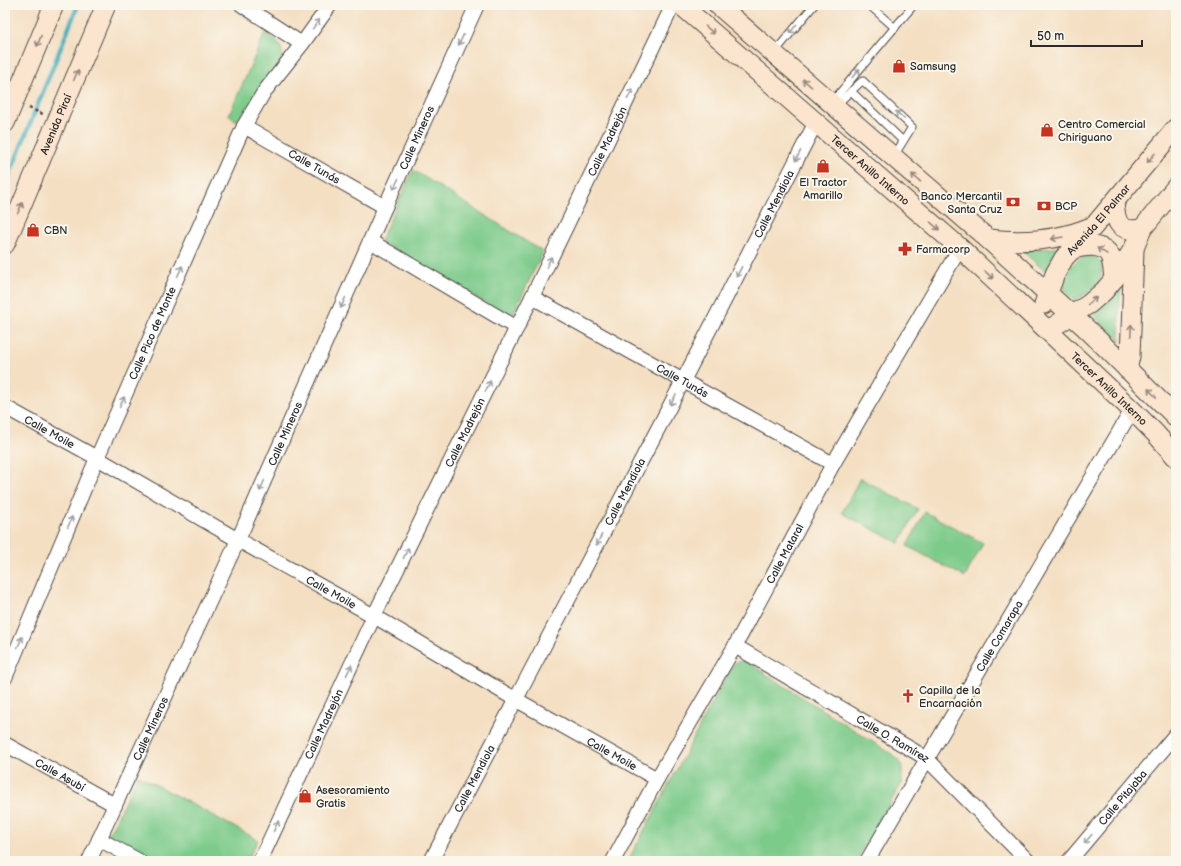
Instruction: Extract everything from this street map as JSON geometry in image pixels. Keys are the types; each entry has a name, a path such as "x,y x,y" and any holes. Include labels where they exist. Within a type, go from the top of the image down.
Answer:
{"main road":[{"path":"5,123 53,5"},
{"name":"Avenida Piraí","path":"5,244 106,5"},
{"name":"Tercer Anillo Interno","path":"681,5 960,248 1132,410 1176,457"},
{"path":"721,6 893,158 988,239 1072,316 1176,417"},
{"name":"Avenida El Palmar","path":"1043,325 1047,294 1061,263 1114,203 1176,128"},
{"path":"1043,325 1072,316 1104,291 1114,279 1134,248 1142,229 1176,186"},
{"path":"1114,203 1118,222 1124,229 1130,231 1142,229"},
{"path":"988,239 1004,241 1055,239 1074,234 1094,226"},
{"path":"1071,250 1090,246 1098,247 1106,251 1110,256 1114,279"},
{"path":"1127,369 1130,357 1134,248"},
{"path":"1132,410 1140,410 1155,415 1176,429"}],"street":[{"path":"242,5 302,44"},
{"name":"Calle Pico de Monte","path":"5,678 97,458 244,126 264,92 302,44 330,5"},
{"name":"Calle Mineros","path":"89,861 238,540 385,207 477,5"},
{"name":"Calle Madrejón","path":"260,861 374,616 517,328 673,5"},
{"name":"Calle Mendiola","path":"430,861 514,699 683,381 816,122"},
{"name":"Calle Tunás","path":"244,126 385,207"},
{"path":"370,242 517,328"},
{"name":"Calle Mataral","path":"613,861 656,779 735,646 833,464 960,248"},
{"name":"Calle Tunás","path":"532,297 833,464"},
{"name":"Calle Moile","path":"5,407 374,616 514,699 656,779"},
{"name":"Calle Comarapa","path":"867,861 926,758 1132,410"},
{"name":"Calle O. Ramírez","path":"735,646 926,758 1028,861"},
{"name":"Calle Pitajaba","path":"1069,861 1176,734"},
{"name":"Calle Asubí","path":"5,744 115,805"},
{"path":"99,839 139,861"}],"lane":[{"path":"774,54 814,5"},
{"path":"869,5 895,28"},
{"path":"833,105 912,6"},
{"path":"833,105 863,81 911,126 912,129 893,158"},
{"path":"851,92 904,141"}],"path":[{"path":"28,108 41,113"}],"green space":[{"path":"265,33 274,39 282,49 281,64 237,121 229,115"},
{"path":"413,170 543,252 511,318 380,241"},
{"path":"1059,248 1051,259 1046,272 1021,250"},
{"path":"1085,256 1096,257 1101,263 1100,277 1095,287 1091,291 1073,300 1064,291 1064,278 1071,266"},
{"path":"1121,285 1119,317 1120,342 1093,315 1115,295"},
{"path":"860,478 918,509 899,543 842,513"},
{"path":"925,512 983,543 965,577 907,546"},
{"path":"743,661 895,756 902,766 902,783 856,861 628,861 732,666 737,662"},
{"path":"138,775 258,840 247,861 152,861 108,836"}],"waterway":[{"path":"5,186 78,5"}],"place":[{"name":"Samsung","path":"899,66"},
{"name":"Centro Comercial Chiriguano","path":"1047,130"},
{"name":"El Tractor Amarillo","path":"823,166"},
{"name":"Banco Mercantil Santa Cruz","path":"1013,202"},
{"name":"BCP","path":"1044,206"},
{"name":"CBN","path":"33,230"},
{"name":"Farmacorp","path":"905,249"},
{"name":"Capilla de la Encarnación","path":"908,696"},
{"name":"Asesoramiento Gratis","path":"305,796"}]}
